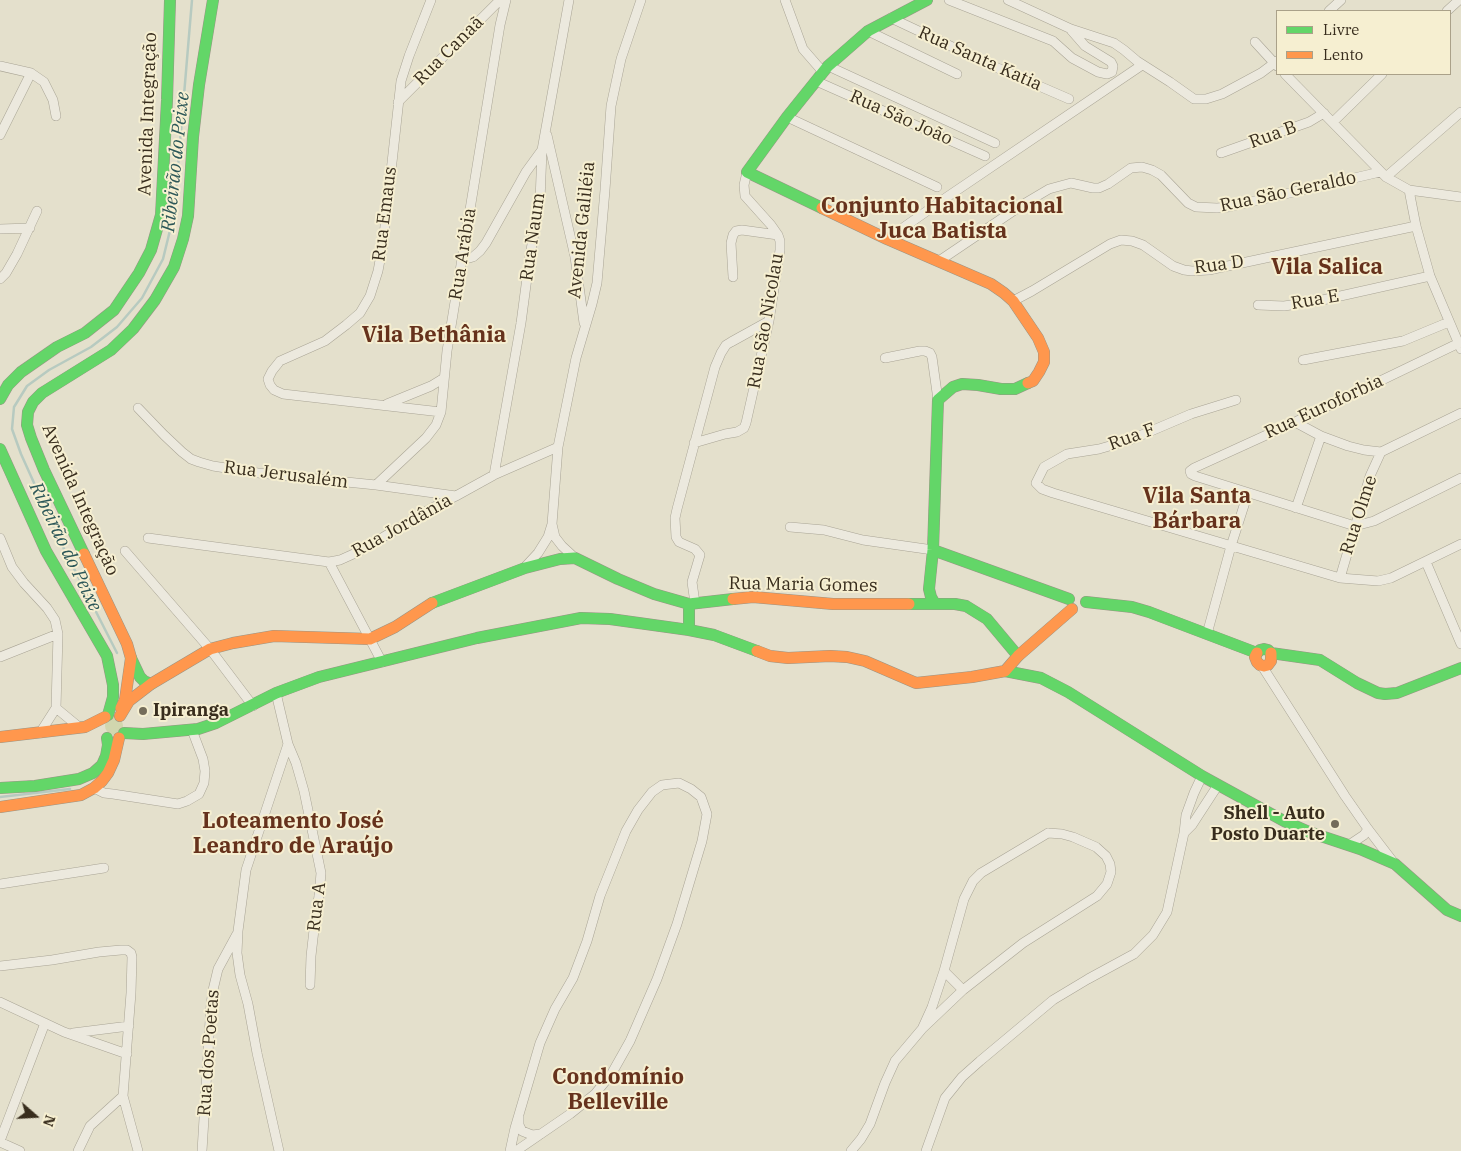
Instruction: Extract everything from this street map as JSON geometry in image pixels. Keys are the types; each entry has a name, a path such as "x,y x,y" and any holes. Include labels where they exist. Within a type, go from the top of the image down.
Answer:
{"street":[{"name":"Avenida Integração","path":"0,399 8,385 21,372 57,347 85,333 114,310 139,273 151,250 161,215 170,0"},
{"name":"Avenida Integração","path":"113,715 125,700 131,658 128,644 44,470 27,425 28,412 33,402 42,393 111,350 133,329 156,300 174,267 188,216 193,137 199,85 213,0"},
{"name":"Rua Emaus","path":"384,405 283,394 274,390 268,379 280,361 325,341 346,325 360,313 370,296 378,271 383,244 401,81 431,0"},
{"name":"Rua Canaã","path":"398,102 500,0"},
{"name":"Rua Arábia","path":"376,485 426,438 436,425 441,412 444,378 462,260 500,26 506,0"},
{"name":"Rua Naum","path":"494,474 521,323 530,255 540,201 542,150 569,0"},
{"name":"Avenida Galiléia","path":"552,524 558,447 576,358 597,283 611,106 621,59 641,0"},
{"path":"785,0 803,49 822,73"},
{"path":"927,0 868,31 822,73 747,172 887,239 991,284 1004,292 1013,301 1038,338 1044,352 1044,362 1033,381 1014,389 962,384 952,388 938,400"},
{"path":"949,0 1053,42 1080,63 1098,72 1111,73 1114,68 1110,62 1085,46 1071,29"},
{"path":"1008,0 1071,29 1114,43 1142,65 1194,99 1200,100 1222,94 1276,64 1255,42"},
{"path":"1330,10 1341,0"},
{"path":"1448,10 1459,0"},
{"name":"Rua Santa Katia","path":"890,18 1069,99"},
{"name":"Rua Santa Katia","path":"868,31 957,74"},
{"path":"887,239 1142,65"},
{"path":"0,66 31,72 44,82 53,100 56,116"},
{"path":"0,135 31,72"},
{"name":"Rua São João","path":"822,73 995,143"},
{"name":"Rua São João","path":"822,73 985,156"},
{"path":"1286,75 1383,174 1409,190 1461,196"},
{"path":"1333,122 1381,75"},
{"path":"1383,174 1461,112"},
{"name":"Rua B","path":"1220,153 1309,122 1324,113"},
{"path":"787,117 937,187"},
{"path":"546,131 575,257 584,329"},
{"path":"462,260 473,257 480,251 526,172 542,150"},
{"name":"Rua São Geraldo","path":"939,261 1048,189 1071,183 1100,188 1130,168 1142,167 1161,175 1188,203 1196,206 1217,208 1383,174"},
{"name":"Rua São Nicolau","path":"694,443 737,432 744,428 769,321 780,250 778,235 745,196 744,184 747,172"},
{"path":"1409,190 1416,226 1430,276 1460,344"},
{"path":"0,280 17,254 37,210"},
{"name":"Rua D","path":"1013,301 1110,244 1121,240 1143,245 1173,266 1184,270 1209,270 1416,226"},
{"path":"0,230 30,228"},
{"path":"733,278 731,243 736,231 742,230 778,235"},
{"name":"Rua E","path":"1258,306 1284,306 1318,301 1430,276"},
{"path":"689,630 692,582 700,555 695,549 679,542 676,537 676,508 715,367 721,353 726,345 769,321"},
{"path":"1303,360 1403,341 1449,322"},
{"name":"Rua Euroforbia","path":"1248,493 1195,476 1190,471 1460,344"},
{"path":"885,358 920,351 930,353 932,358 938,400 933,550 929,589 935,604"},
{"path":"384,405 431,386 444,378"},
{"name":"Rua F","path":"1231,546 1053,493 1042,489 1036,483 1044,467 1067,454 1099,449 1130,440 1191,414 1236,400"},
{"path":"384,405 441,412"},
{"name":"Rua Jerusalém","path":"138,408 164,436 191,459 213,466 456,496"},
{"path":"1295,422 1320,436 1348,446 1381,452 1461,413"},
{"path":"1296,508 1320,436"},
{"name":"Rua Jordânia","path":"148,538 329,562 340,560 360,551 430,509 494,474 558,447"},
{"path":"0,448 46,551 107,656 114,685 113,715"},
{"name":"Rua Olme","path":"1340,578 1370,476 1381,452"},
{"path":"1207,634 1231,546 1248,493 1355,526 1374,521 1461,478"},
{"path":"552,524 556,537 562,546 575,558"},
{"path":"525,568 538,553 548,537 552,524"},
{"path":"790,527 824,530 863,540 933,550 1071,604 1077,611 1082,610 1086,602 1132,608 1149,612 1257,653"},
{"path":"0,538 12,567 47,608 54,620 58,634 56,708 40,733"},
{"path":"1231,546 1340,578 1378,581 1391,578 1461,544"},
{"path":"125,551 210,649 252,706"},
{"path":"0,807 66,798 82,794 94,788 102,781 114,760 113,735 101,724 152,684 210,649 274,636 370,639 395,627 431,604 525,568 560,559 575,558"},
{"name":"Rua Maria Gomes","path":"575,558 654,594 692,603 753,598 833,604 955,604 966,606 987,619 1018,656"},
{"path":"329,562 382,662"},
{"path":"1426,562 1461,644"},
{"path":"900,604 929,589"},
{"path":"1005,671 1071,604"},
{"path":"56,708 82,727 113,735 192,730 216,723 276,694 319,677 477,638 581,618 610,619 714,635 770,656 788,658 847,657 865,661 916,683 972,677 1005,671 1041,678 1068,692 1202,776 1284,821 1395,864"},
{"path":"0,657 58,634"},
{"path":"1461,668 1397,693 1385,694 1378,693 1357,683 1320,660 1271,653 1264,649 1257,653 1256,660 1262,666 1340,789 1395,864 1447,910 1461,916"},
{"path":"1262,666 1266,666 1271,662 1271,653"},
{"path":"131,658 140,677 152,684"},
{"name":"Rua A","path":"276,694 288,744 304,791 321,874 310,984"},
{"path":"0,738 82,727 113,715 124,719 126,723 113,735 102,765 80,779 35,786 0,788"},
{"path":"94,788 104,793 178,804 199,794 204,783 205,771 203,759 192,730"},
{"path":"279,1151 248,1004 240,975 237,953 246,870 288,744"},
{"path":"926,1151 945,1098 962,1077 1053,1000 1134,954 1153,935 1167,912 1186,815 1202,776"},
{"path":"510,1151 540,1043 555,1009 573,978 587,941 600,896 626,831 638,810 652,792 662,785 679,783 701,797 707,814 702,841 677,924 657,978 630,1041 612,1073 595,1094 516,1151"},
{"path":"1184,833 1192,825 1218,785"},
{"path":"1349,845 1364,835 1368,829"},
{"path":"851,1151 870,1124 895,1061 922,1029 963,990 1023,943 1097,896 1107,884 1111,872 1106,856 1096,847 1073,837 1048,833 981,872 972,881 964,899 944,971 932,1007 922,1029"},
{"path":"0,884 104,868"},
{"name":"Rua dos Poetas","path":"202,1151 213,990 218,969 238,931"},
{"path":"0,966 99,952 121,950 130,952 132,957 129,1026 123,1096 138,1151"},
{"path":"944,971 963,990"},
{"path":"0,1002 70,1034 127,1054"},
{"path":"20,1151 0,1142 46,1023"},
{"path":"70,1034 129,1026"},
{"path":"78,1151 90,1126 123,1096"},
{"path":"519,1114 522,1131 532,1135 541,1134"}],"green space":[{"path":"110,717 118,717 123,722 121,733 110,735 105,730 105,722"}],"waterway":[{"name":"Ribeirão do Peixe","path":"117,653 62,545 21,454 12,429 14,407 27,386 49,370 91,347 117,327 142,298 163,259 174,214 192,0"},
{"name":"Ribeirão do Peixe","path":"0,797 70,789"}],"traffic: fast":[{"path":"0,399 8,385 21,372 57,347 85,333 114,310 139,273 151,250 161,215 170,0"},
{"path":"84,554 31,438 27,425 28,412 33,402 42,393 111,350 133,329 155,300 174,267 188,216 193,137 199,85 213,0"},
{"path":"822,208 747,172 787,117 828,66 868,31 927,0"},
{"path":"935,604 929,589 933,550 938,400 953,387 962,384 1015,389 1028,383"},
{"path":"0,449 46,551 107,656 113,685 113,697 108,715"},
{"path":"933,550 1069,599"},
{"path":"432,603 525,568 560,559 575,558 654,594 689,604 733,599"},
{"path":"1086,602 1132,607 1149,612 1257,653"},
{"path":"689,604 689,630"},
{"path":"909,604 955,604 966,606 987,619 1018,656"},
{"path":"124,733 143,734 198,729 216,723 276,693 319,677 477,638 581,618 610,619 689,630 714,635 757,651"},
{"path":"1257,653 1264,649 1271,653 1320,660 1357,683 1378,693 1385,694 1397,693 1461,668"},
{"path":"131,658 140,677 151,684"},
{"path":"1005,671 1041,678 1068,692 1202,776 1284,821 1395,864 1447,910 1461,916"},
{"path":"0,788 35,786 79,779 93,773 102,765 106,756 107,738"}],"traffic: slow":[{"path":"822,208 887,239 991,284 1004,293 1013,301 1038,338 1044,352 1044,362 1039,372 1033,381 1028,383"},
{"path":"84,554 127,644 131,658 125,700 121,708"},
{"path":"733,599 753,597 833,604 909,604"},
{"path":"120,716 129,701 151,684 210,649 274,636 370,639 395,627 432,603"},
{"path":"757,651 770,656 788,658 847,657 865,661 916,683 972,677 1005,671 1018,656 1072,609"},
{"path":"1257,653 1255,657 1257,662 1264,666 1268,665 1271,661 1271,653"},
{"path":"0,737 85,727 105,717"},
{"path":"0,807 81,795 94,788 108,773 114,760 119,738"}],"place":[{"name":"Ipiranga","path":"143,711"},
{"name":"Shell - Auto Posto Duarte","path":"1335,824"}],"district":[{"name":"Conjunto Habitacional Juca Batista","path":"942,220"},
{"name":"Vila Salica","path":"1327,268"},
{"name":"Vila Bethânia","path":"434,336"},
{"name":"Vila Santa Bárbara","path":"1197,510"},
{"name":"Loteamento José Leandro de Araújo","path":"293,834"},
{"name":"Condomínio Belleville","path":"618,1090"}]}
